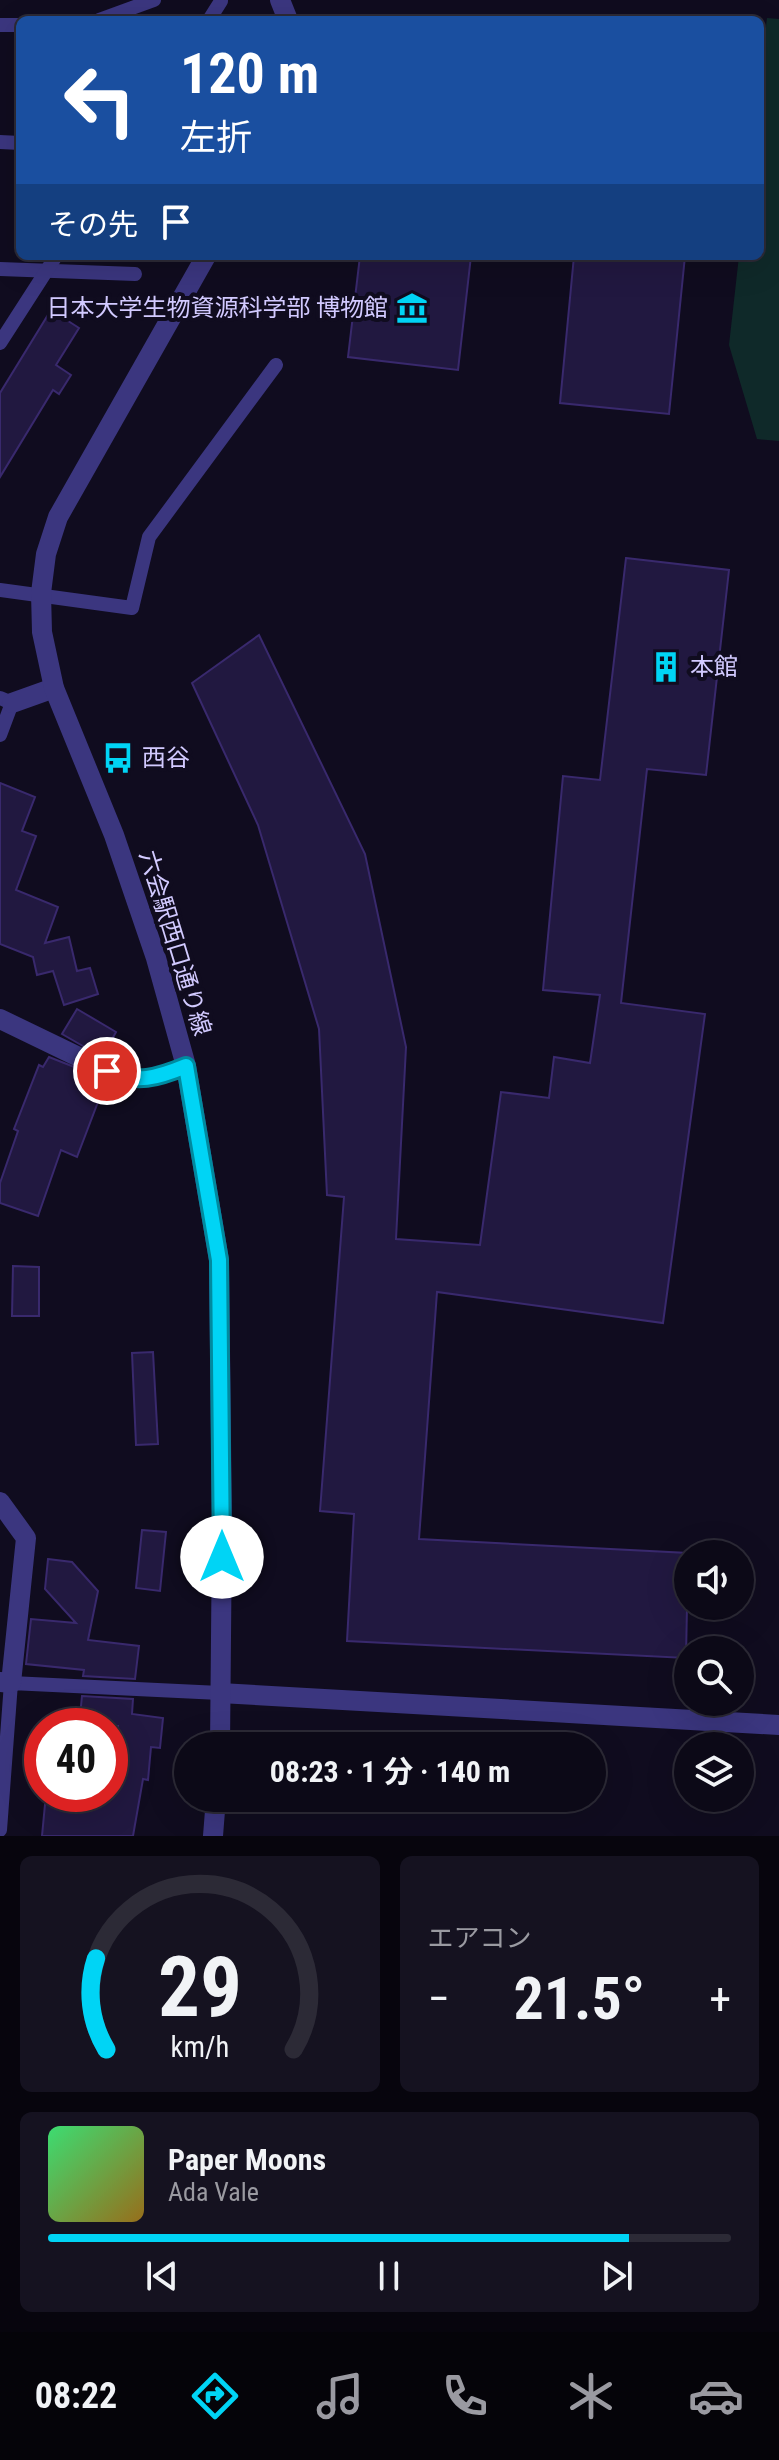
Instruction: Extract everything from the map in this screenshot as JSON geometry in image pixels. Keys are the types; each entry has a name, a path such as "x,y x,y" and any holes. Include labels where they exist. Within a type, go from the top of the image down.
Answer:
{"street":[{"name":"六会駅西口通り線","path":"204,260 58,517 46,554 41,593 42,632 54,688 114,835 156,958 186,1066 219,1260 220,1732"},
{"path":"6,701 54,688"},
{"path":"0,1019 87,1061"},
{"path":"0,1502 26,1538 6,1683"},
{"path":"220,1693 779,1725"},
{"path":"213,1836 215,1812"}],"lane":[{"path":"110,16 154,0"},
{"path":"0,343 53,260"},
{"path":"0,269 135,274"},
{"path":"0,590 41,593 132,608 149,537 276,365"},
{"path":"0,735 6,701"},
{"path":"87,1061 127,1080 155,1079 186,1066"},
{"path":"0,1830 6,1683 220,1693"}],"green space":[{"path":"767,18 779,19 779,441 757,439 729,345 739,260 764,260 764,43"}],"building":[{"path":"360,260 471,260 458,370 348,357"},
{"path":"574,260 685,260 669,414 560,403"},
{"path":"51,310 79,328 56,365 71,375 59,394 53,390 0,477 0,393"},
{"path":"626,558 729,570 706,775 647,769 621,1003 705,1014 663,1323 437,1292 419,1539 674,1552 674,1620 687,1620 686,1636 674,1636 674,1657 347,1641 354,1514 320,1511 344,1197 327,1195 319,1029 258,825 192,683 259,635 365,854 406,1047 396,1239 480,1245 501,1092 549,1098 554,1057 590,1063 600,995 543,990 563,776 600,780"},
{"path":"0,783 35,797 22,831 36,836 16,890 58,907 45,943 69,937 77,971 90,968 98,994 64,1005 53,971 37,975 33,957 0,944"},
{"path":"77,1009 116,1032 102,1057 62,1034"},
{"path":"49,1057 92,1074 84,1087 101,1094 77,1157 61,1150 38,1216 0,1203 0,1183 18,1131 14,1129 39,1065 43,1067"},
{"path":"13,1266 39,1267 39,1316 12,1316"},
{"path":"153,1352 158,1444 136,1445 132,1353"},
{"path":"142,1530 166,1532 160,1591 136,1588"},
{"path":"48,1559 72,1562 98,1591 88,1640 139,1646 135,1679 83,1676 84,1670 26,1664 31,1619 76,1623 45,1589"},
{"path":"82,1696 133,1699 132,1714 163,1718 160,1748 151,1747 148,1780 143,1779 133,1836 42,1836 44,1812 128,1812 128,1708 81,1708"}],"place":[{"name":"日本大学生物資源科学部 博物館","path":"412,308"},
{"name":"本館","path":"666,667"},
{"name":"西谷","path":"118,758"}],"route":[{"path":"107,1071 127,1080 155,1079 186,1066 219,1260 222,1557"}]}
